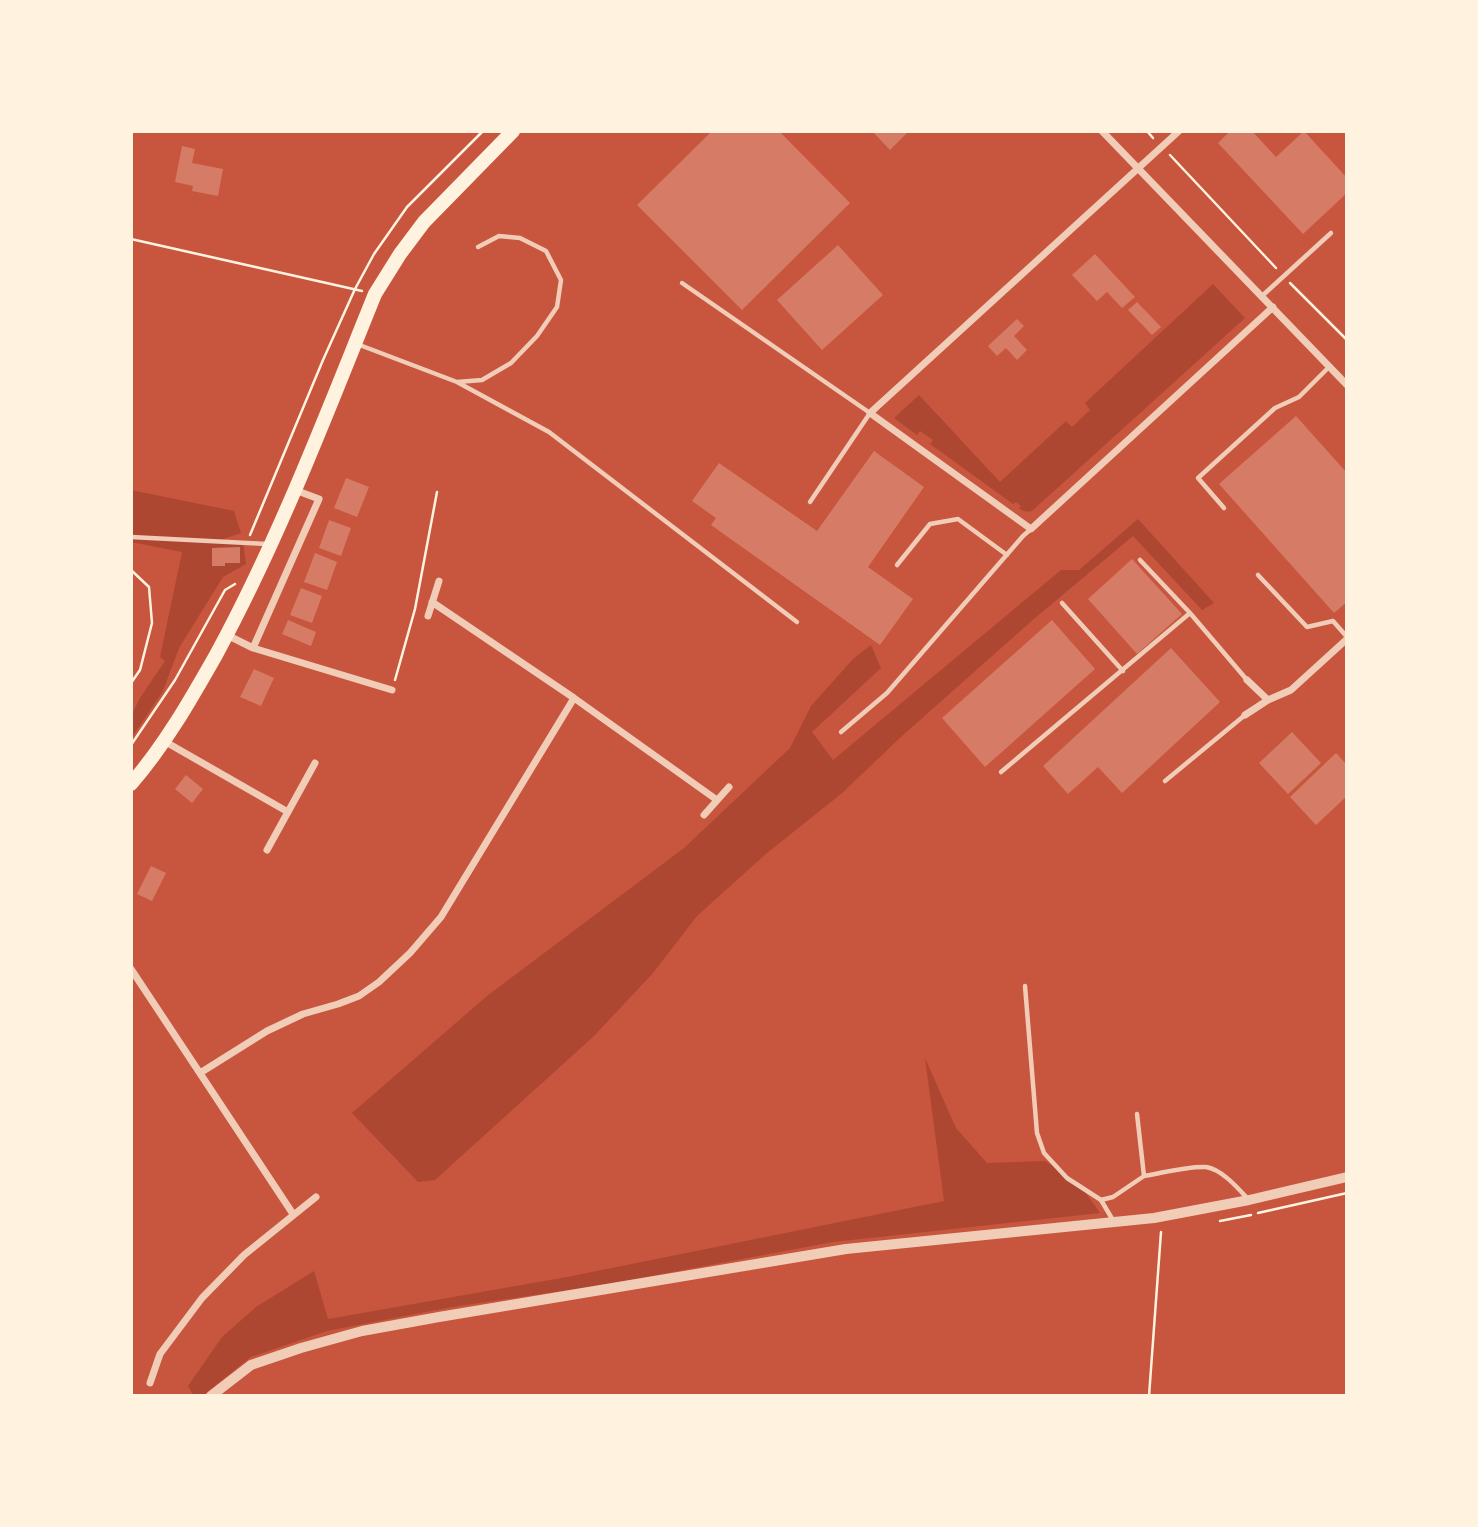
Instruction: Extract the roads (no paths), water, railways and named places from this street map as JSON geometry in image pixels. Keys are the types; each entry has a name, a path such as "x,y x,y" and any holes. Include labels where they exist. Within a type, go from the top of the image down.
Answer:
{"main road":[{"path":"131,784 195,691 261,568 375,294 424,222 513,131"}],"street":[{"path":"1102,131 1347,385"},
{"path":"1178,131 870,413 1031,530 1273,307"},
{"path":"253,648 320,499 295,490"},
{"path":"428,616 439,581"},
{"path":"432,602 574,698 717,800"},
{"path":"227,635 253,648 392,690"},
{"path":"1245,715 1268,700 1291,690 1347,638"},
{"path":"1247,680 1268,700"},
{"path":"200,1073 267,1031 303,1014 359,996 379,982 410,953 441,917 574,698"},
{"path":"163,740 288,812"},
{"path":"267,850 315,763"},
{"path":"704,815 729,787"},
{"path":"131,969 293,1214"},
{"path":"211,1396 251,1365 362,1331 846,1249 1154,1218 1347,1177"},
{"path":"150,1383 160,1354 202,1298 244,1255 316,1197"}],"lane":[{"path":"1262,296 1331,233"},
{"path":"457,382 482,380 511,363 537,336 558,307 561,280 546,251 520,237 499,236 478,247"},
{"path":"682,283 870,413 810,502"},
{"path":"355,343 457,382 549,432 797,622"},
{"path":"1224,508 1198,478 1275,408 1299,397 1329,367"},
{"path":"897,565 930,524 958,519 1007,555"},
{"path":"841,732 887,693 1031,530"},
{"path":"131,537 271,544"},
{"path":"1140,560 1190,612 1247,680"},
{"path":"1258,575 1307,626 1332,621 1347,638"},
{"path":"1062,603 1123,671"},
{"path":"1001,772 1190,612"},
{"path":"1165,781 1245,715"},
{"path":"1025,986 1037,1133 1044,1153 1067,1178 1101,1199 1115,1223"},
{"path":"1136,1114 1144,1177"},
{"path":"1101,1199 1113,1197 1144,1177 1209,1167 1231,1180 1248,1200"}]}
